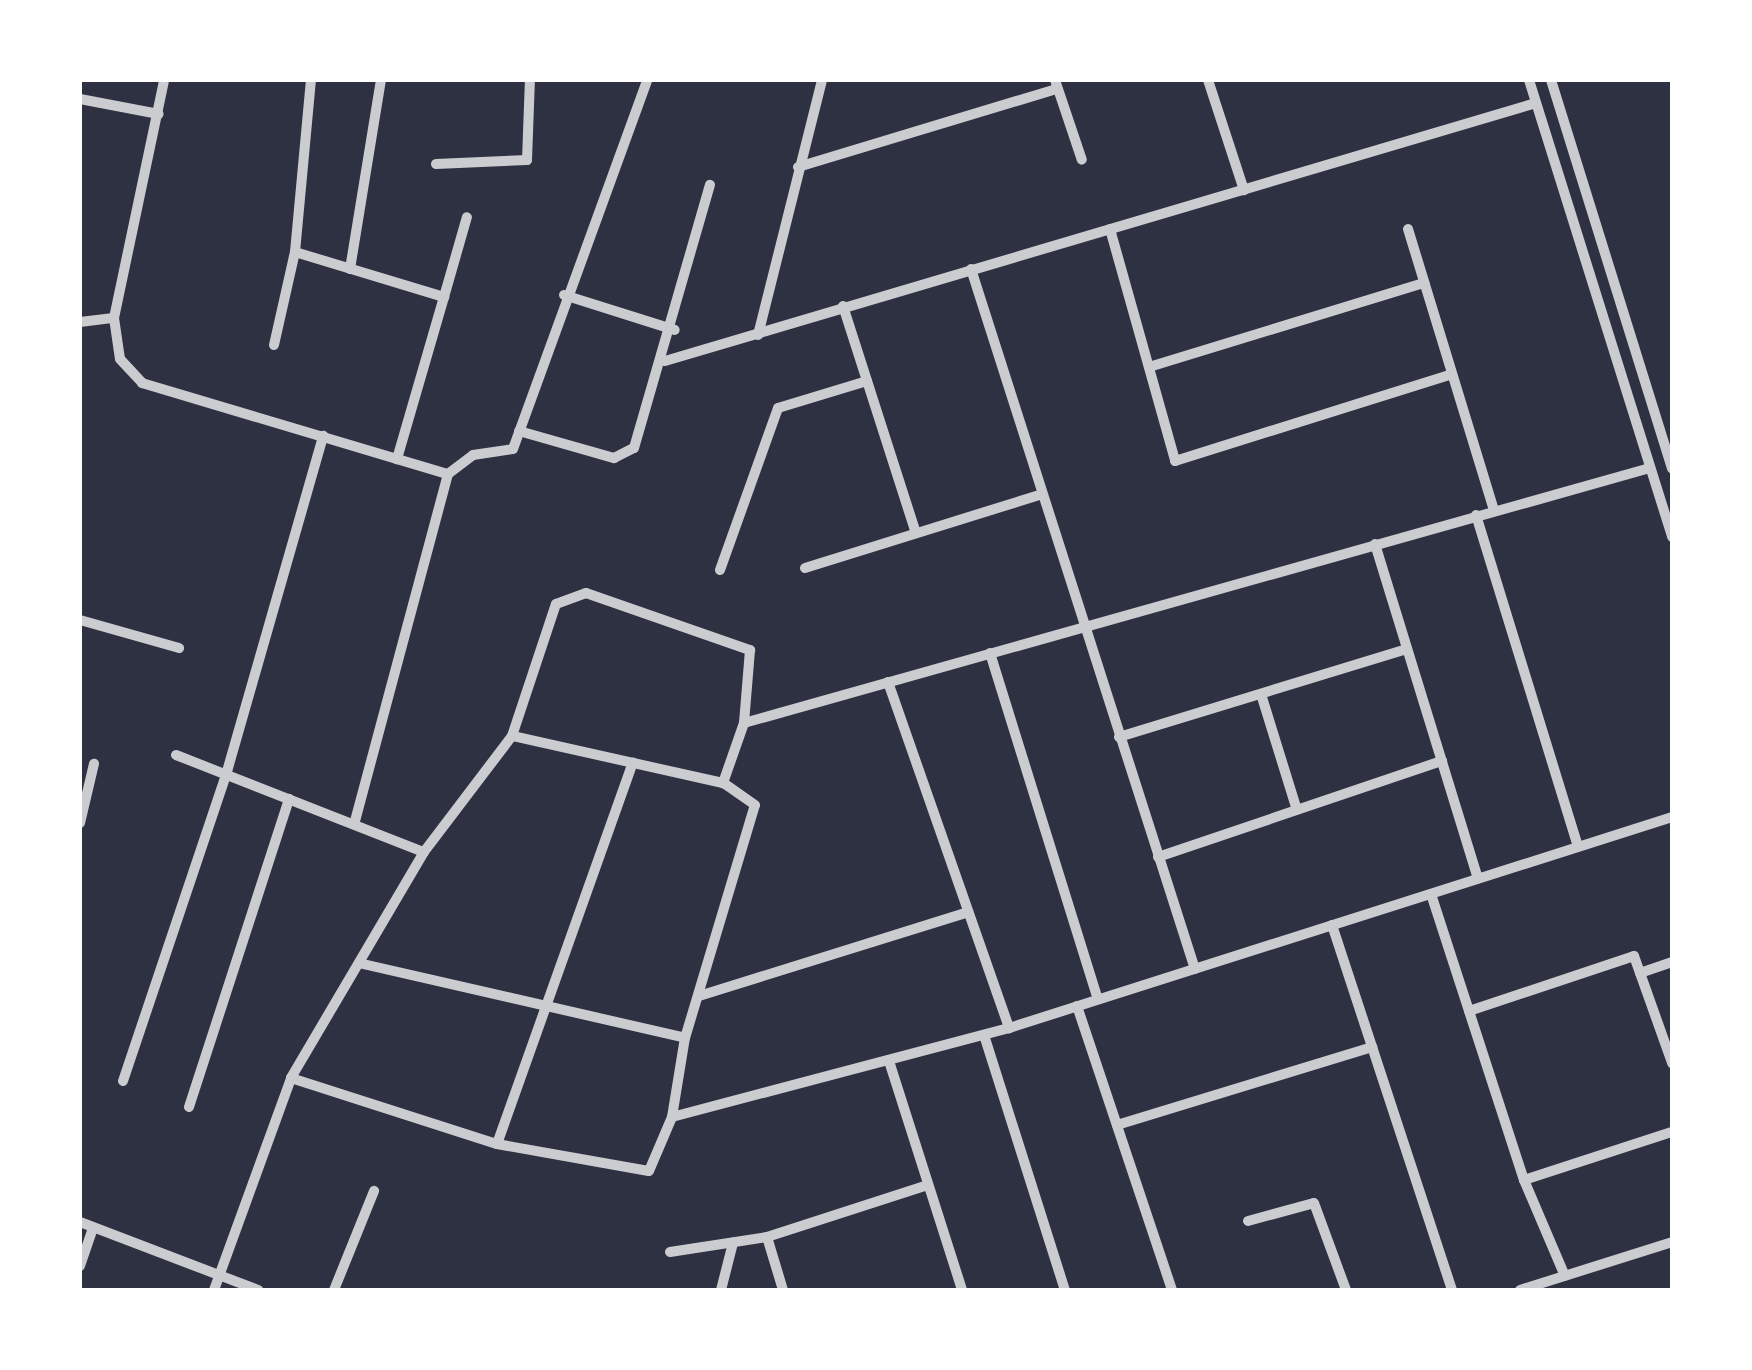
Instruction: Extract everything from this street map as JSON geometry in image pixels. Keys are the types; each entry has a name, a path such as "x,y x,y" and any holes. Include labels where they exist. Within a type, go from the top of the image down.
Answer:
{"street":[{"path":"164,80 114,318 120,359 142,382 448,474"},
{"path":"274,345 295,252 311,80"},
{"path":"350,269 381,80"},
{"path":"436,164 527,160 530,80"},
{"path":"354,824 448,474 473,456 506,454 519,431 564,295 647,80"},
{"path":"758,335 822,80"},
{"path":"1208,80 1244,190"},
{"path":"1529,80 1672,537"},
{"path":"1551,80 1672,469"},
{"path":"798,167 1056,84 1082,160"},
{"path":"80,98 158,114"},
{"path":"666,361 1536,103"},
{"path":"519,431 626,456 666,361 710,186"},
{"path":"396,459 467,217"},
{"path":"1110,229 1176,461 1452,374"},
{"path":"1408,230 1494,510"},
{"path":"295,252 444,297"},
{"path":"971,269 1195,968"},
{"path":"1149,367 1424,283"},
{"path":"564,295 674,330"},
{"path":"843,306 916,534"},
{"path":"80,322 114,318"},
{"path":"720,570 778,408 867,382"},
{"path":"123,1080 226,774 323,436"},
{"path":"744,722 1650,468"},
{"path":"806,568 1042,494"},
{"path":"1476,515 1578,846"},
{"path":"1375,544 1478,878"},
{"path":"214,1290 291,1078 363,964 424,852 512,736 556,604 586,593 750,650 744,722 722,782"},
{"path":"80,620 178,648"},
{"path":"1119,737 1407,649"},
{"path":"990,653 1098,1000"},
{"path":"888,682 1009,1028"},
{"path":"1261,694 1296,810"},
{"path":"291,1078 497,1144 649,1171 672,1117 685,1038 755,805 722,782 512,736"},
{"path":"176,756 424,852"},
{"path":"1158,857 1442,761"},
{"path":"497,1144 540,1005 633,762"},
{"path":"80,823 94,764"},
{"path":"189,1107 288,799"},
{"path":"672,1117 1009,1028 1672,817"},
{"path":"1431,894 1524,1180 1565,1276"},
{"path":"699,996 968,912"},
{"path":"1332,925 1452,1290"},
{"path":"1470,1012 1634,956 1672,1063"},
{"path":"1640,973 1672,962"},
{"path":"363,964 685,1038"},
{"path":"1077,1006 1172,1290"},
{"path":"984,1035 1066,1290"},
{"path":"1117,1124 1372,1047"},
{"path":"889,1061 962,1290"},
{"path":"1524,1180 1672,1132"},
{"path":"670,1252 767,1236 928,1185"},
{"path":"334,1290 374,1191"},
{"path":"1248,1221 1314,1203 1346,1290"},
{"path":"80,1222 258,1290"},
{"path":"80,1266 93,1228"},
{"path":"767,1236 784,1290"},
{"path":"1520,1290 1672,1242"},
{"path":"721,1290 734,1243"}]}
